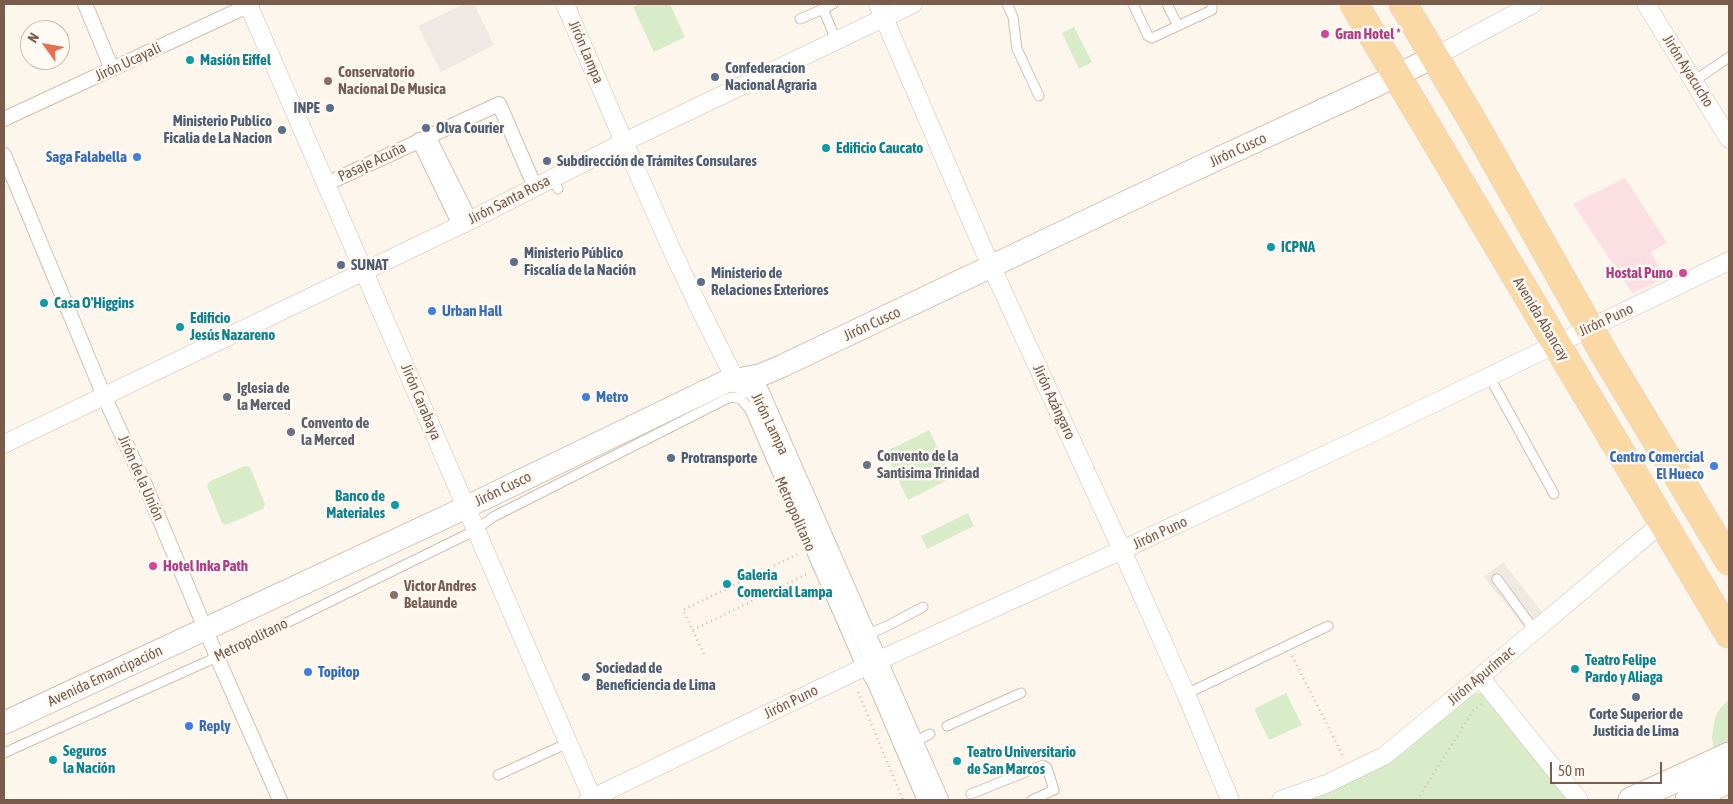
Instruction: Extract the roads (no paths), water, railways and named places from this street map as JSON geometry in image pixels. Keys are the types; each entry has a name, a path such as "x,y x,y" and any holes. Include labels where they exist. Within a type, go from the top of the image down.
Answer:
{"main road":[{"name":"Avenida Abancay","path":"1354,4 1729,634"},
{"path":"1403,4 1606,358 1729,561"},
{"path":"1631,800 1716,761"},
{"path":"1688,800 1729,780"}],"street":[{"path":"84,4 112,69"},
{"name":"Jirón Ucayali","path":"4,120 250,4"},
{"name":"Jirón Carabaya","path":"250,4 591,800"},
{"name":"Jirón Lampa","path":"565,4 667,247 736,381 752,388 758,394 864,636 869,664 921,738 937,800"},
{"name":"Jirón Santa Rosa","path":"4,444 364,272 534,187 556,183 624,142 836,40 880,10 913,4"},
{"name":"Jirón Cusco","path":"209,636 471,518 725,382 761,376 1185,174 1397,76 1533,4"},
{"name":"Jirón Ayacucho","path":"1646,4 1729,139"},
{"name":"Jirón Azángaro","path":"880,10 992,267 1186,694 1230,800"},
{"name":"Pasaje Acuña","path":"326,184 499,104 534,187"},
{"path":"424,138 465,223"},
{"name":"Jirón de la Unión","path":"4,155 104,396 146,487 216,656 280,800"},
{"name":"Jirón Puno","path":"591,800 869,664 1122,550 1729,261"},
{"name":"Jirón Apurímac","path":"1281,800 1326,784 1384,756 1662,523"},
{"name":"Avenida Emancipación","path":"4,723 209,636"},
{"path":"1480,677 1579,800"}],"lane":[{"path":"800,19 833,4"},
{"path":"1007,4 1012,17 1017,50 1039,96"},
{"path":"1133,4 1150,38 1212,10 1212,4"},
{"path":"1167,4 1178,26"},
{"path":"823,9 836,40"},
{"path":"1694,82 1729,58"},
{"path":"433,158 465,223"},
{"path":"1489,376 1554,494"},
{"name":"Metropolitano","path":"448,526 471,518 493,517 726,399 732,397 741,399 750,410 854,650 869,664 922,800"},
{"name":"Metropolitano","path":"4,753 216,656 471,518 493,517"},
{"path":"1497,579 1535,631"},
{"path":"864,636 923,607"},
{"path":"1186,694 1328,626"},
{"path":"947,726 1021,692"},
{"path":"4,733 40,717"},
{"path":"498,775 568,743"},
{"path":"971,794 1042,765 1046,768 1054,790 1032,800"}],"place":[{"name":"Gran Hotel *","path":"1325,34"},
{"name":"Masión Eiffel","path":"190,60"},
{"name":"Confederacion Nacional Agraria","path":"715,77"},
{"name":"Conservatorio Nacional De Musica","path":"328,81"},
{"name":"INPE","path":"330,108"},
{"name":"Olva Courier","path":"426,128"},
{"name":"Ministerio Publico Ficalia de La Nacion","path":"282,130"},
{"name":"Edificio Caucato","path":"826,148"},
{"name":"Saga Falabella","path":"137,157"},
{"name":"Subdirección de Trámites Consulares","path":"547,161"},
{"name":"ICPNA","path":"1271,247"},
{"name":"Ministerio Público Fiscalía de la Nación","path":"514,262"},
{"name":"SUNAT","path":"341,265"},
{"name":"Hostal Puno","path":"1683,273"},
{"name":"Ministerio de Relaciones Exteriores","path":"701,282"},
{"name":"Casa O'Higgins","path":"44,303"},
{"name":"Urban Hall","path":"432,311"},
{"name":"Edificio Jesús Nazareno","path":"180,327"},
{"name":"Iglesia de la Merced","path":"227,397"},
{"name":"Metro","path":"586,397"},
{"name":"Convento de la Merced","path":"291,432"},
{"name":"Protransporte","path":"671,458"},
{"name":"Convento de la Santisima Trinidad","path":"867,465"},
{"name":"Centro Comercial El Hueco","path":"1714,466"},
{"name":"Banco de Materiales","path":"395,505"},
{"name":"Hotel Inka Path","path":"153,566"},
{"name":"Galeria Comercial Lampa","path":"727,584"},
{"name":"Victor Andres Belaunde","path":"394,595"},
{"name":"Teatro Felipe Pardo y Aliaga","path":"1575,669"},
{"name":"Topitop","path":"308,672"},
{"name":"Sociedad de Beneficiencia de Lima","path":"586,677"},
{"name":"Corte Superior de Justicia de Lima","path":"1636,697"},
{"name":"Reply","path":"189,726"},
{"name":"Seguros la Nación","path":"53,760"},
{"name":"Teatro Universitario de San Marcos","path":"957,761"}]}
